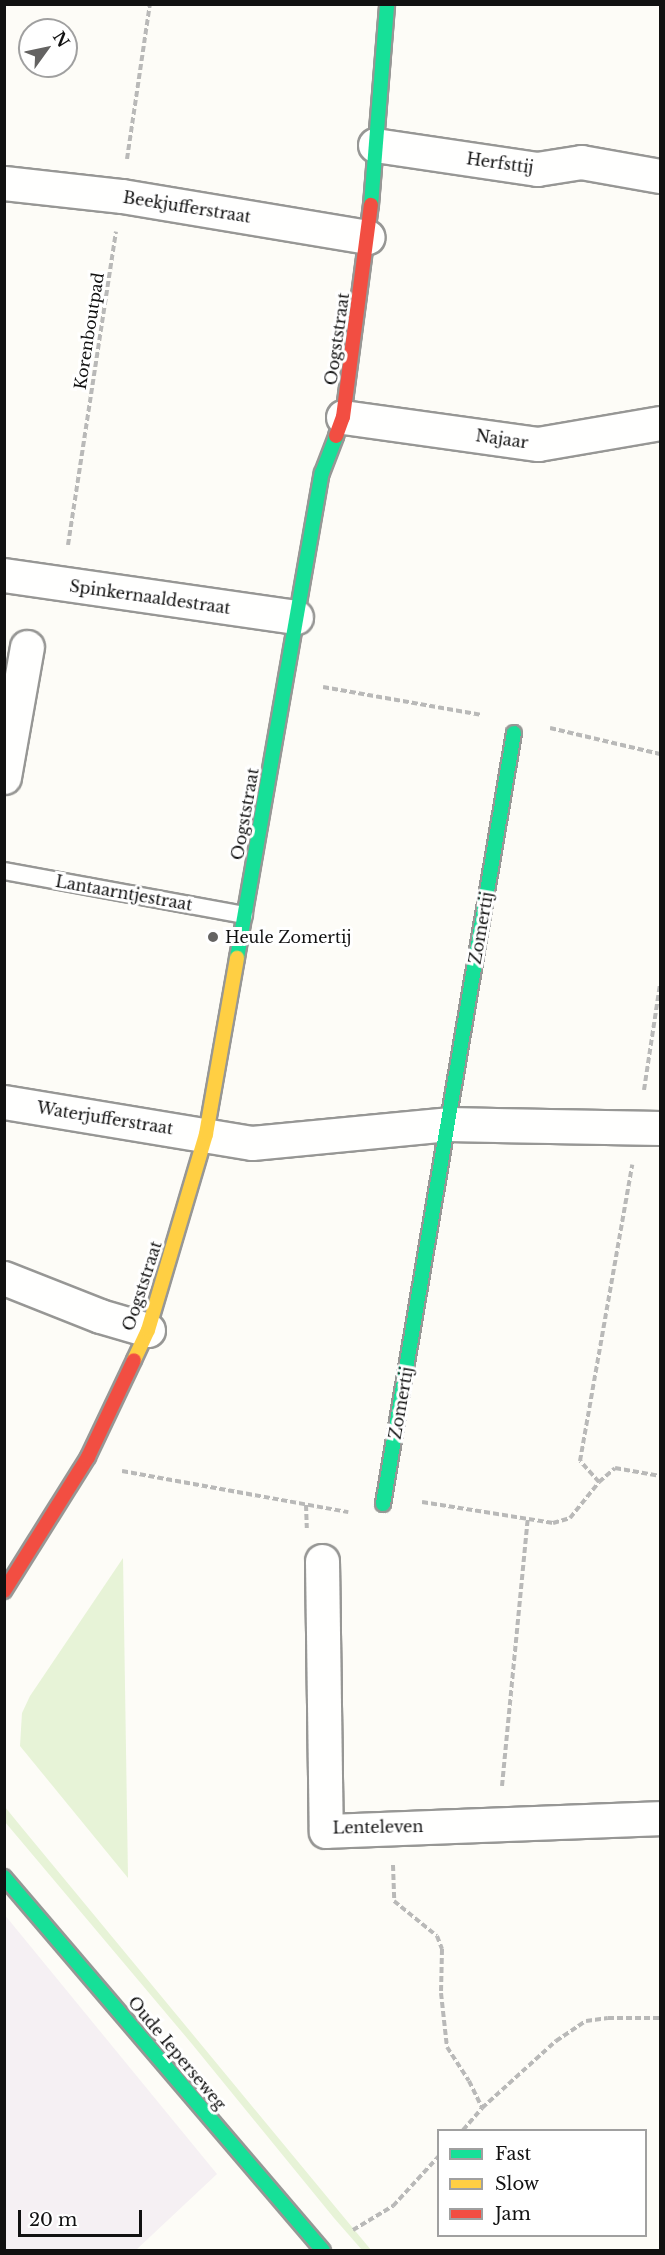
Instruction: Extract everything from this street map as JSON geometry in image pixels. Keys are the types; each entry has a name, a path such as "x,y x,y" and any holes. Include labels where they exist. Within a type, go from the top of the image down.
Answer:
{"street":[{"name":"Oogststraat","path":"9,1574 88,1457 148,1330 206,1134 322,473 343,417 368,237 387,4"},
{"name":"Herfsttij","path":"375,145 537,169 581,162 660,176"},
{"name":"Beekjufferstraat","path":"4,183 122,196 368,237"},
{"name":"Najaar","path":"343,417 538,444 660,423"},
{"name":"Spinkernaaldestraat","path":"4,575 60,585 296,617"},
{"path":"4,777 27,647"},
{"name":"Zomertij","path":"384,1504 514,733"},
{"name":"Waterjufferstraat","path":"4,1102 206,1134"},
{"path":"206,1134 252,1143 448,1124 650,1127"},
{"path":"4,1278 100,1316 148,1330"},
{"name":"Lenteleven","path":"322,1561 326,1831 660,1818"},
{"name":"Oude Ieperseweg","path":"4,1877 323,2250"}],"lane":[{"name":"Lantaarntjestraat","path":"4,871 244,915"}],"path":[{"name":"Korenboutpad","path":"60,585 150,4"},
{"path":"286,680 483,715"},
{"path":"542,726 660,754"},
{"path":"598,1482 580,1461 650,1127 660,984"},
{"path":"88,1457 126,1473 367,1515 384,1504"},
{"path":"416,1500 553,1523 570,1518 598,1482 615,1468 660,1476"},
{"path":"501,1824 502,1792 528,1518"},
{"path":"392,1828 394,1901 437,1936 442,1949 441,1993 447,2047 469,2081 482,2108"},
{"path":"464,2129 482,2108 556,2041 586,2021 608,2018 660,2018"},
{"path":"344,2237 359,2224 393,2206 437,2158"}],"shaded area":[{"path":"4,1914 217,2174 136,2250 5,2250"}],"green space":[{"path":"123,1558 128,1878 20,1746 22,1713 30,1696"},
{"path":"5,1807 371,2250 362,2250 334,2218 192,2044 5,1822"}],"traffic: fast":[{"path":"371,205 387,4"},
{"path":"237,958 322,473 336,436"},
{"path":"383,1504 514,733"},
{"path":"4,1877 323,2250"}],"traffic: slow":[{"path":"134,1360 148,1330 206,1134 237,958"}],"traffic: jam":[{"path":"336,436 343,417 371,205"},
{"path":"4,1591 88,1457 134,1360"}],"place":[{"name":"Heule Zomertij","path":"213,937"}]}
